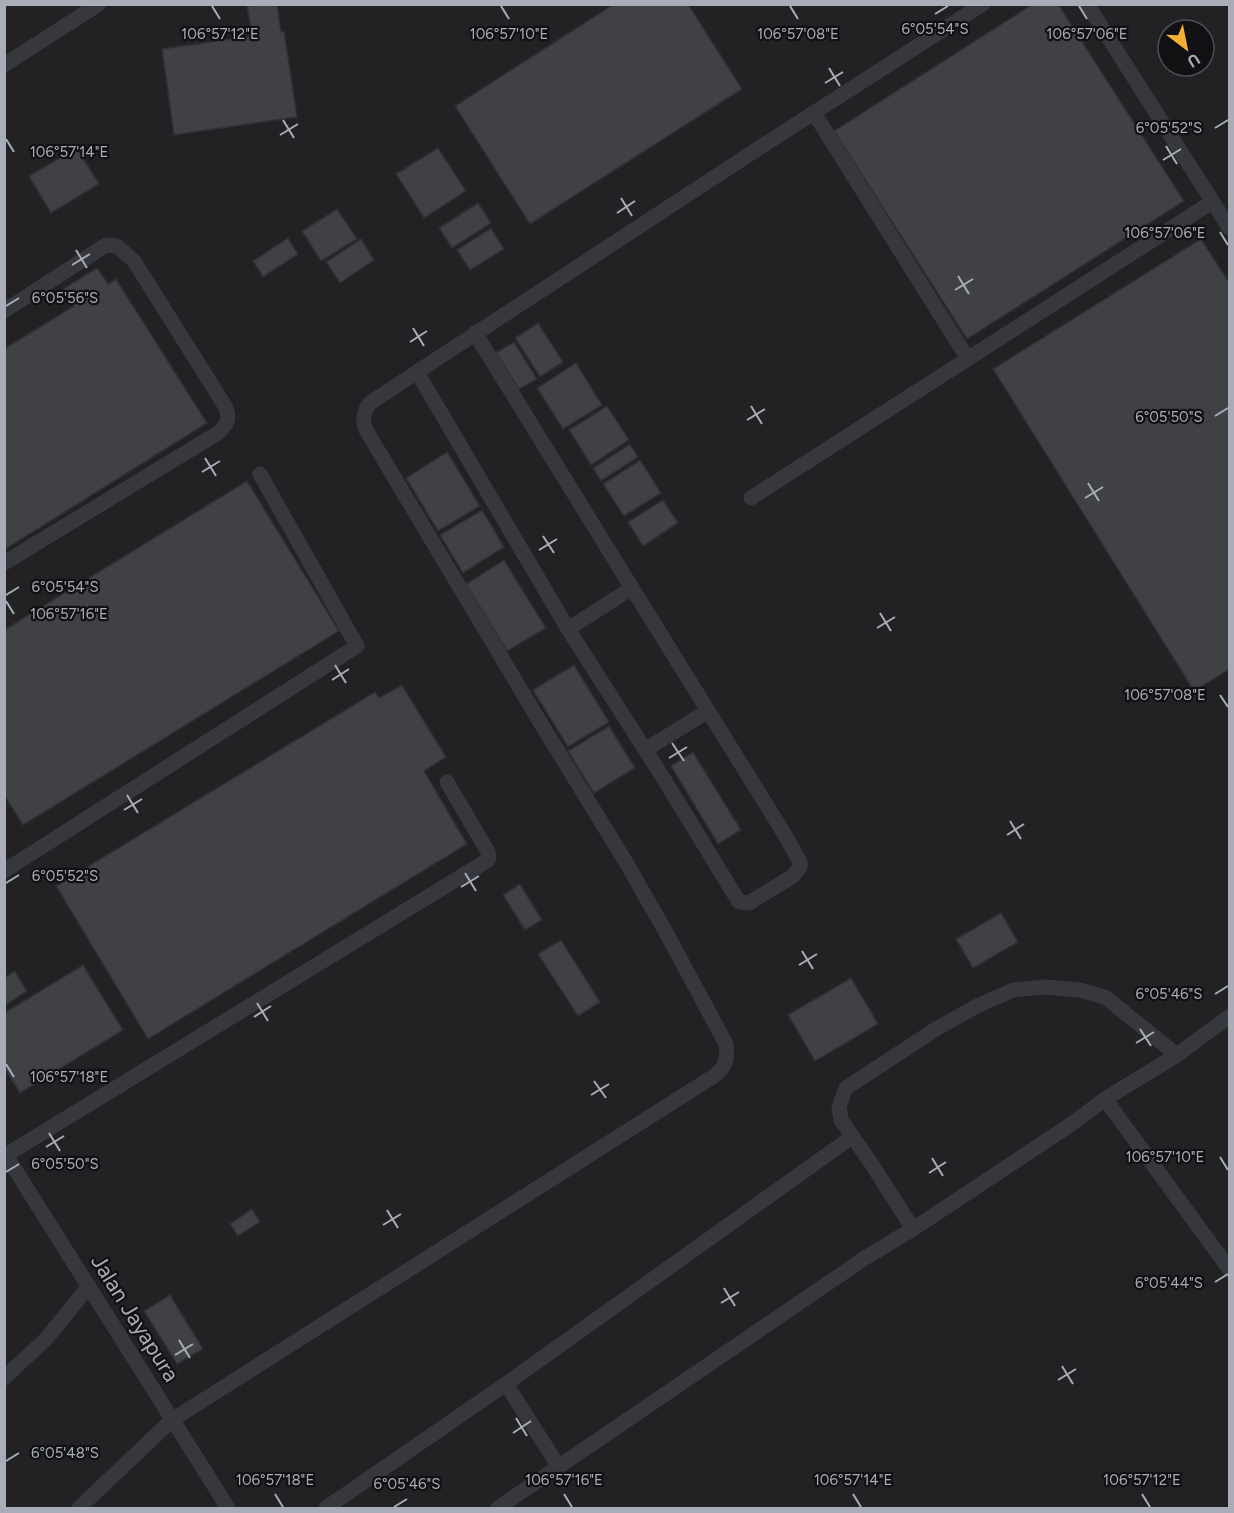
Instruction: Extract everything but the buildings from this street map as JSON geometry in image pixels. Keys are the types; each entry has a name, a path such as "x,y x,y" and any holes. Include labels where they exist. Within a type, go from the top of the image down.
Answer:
{"lane":[{"path":"4,65 99,4"},
{"path":"79,1509 172,1420 714,1076 726,1064 728,1055 726,1044 662,926 366,430 363,423 365,409 370,403 475,333 983,4"},
{"path":"1087,4 1230,229"},
{"path":"814,113 968,359"},
{"path":"751,498 1212,202"},
{"path":"4,311 106,245 117,246 134,261 225,406 228,420 225,427 218,433 4,563"},
{"path":"417,372 568,629 739,902 749,903 793,876 800,867 800,862 785,835 475,333"},
{"path":"4,871 357,646 260,474"},
{"path":"568,629 632,588"},
{"path":"645,750 708,711"},
{"path":"5,1154 488,860 488,852 447,782"},
{"path":"913,1229 841,1120 839,1113 841,1100 846,1088 936,1029 977,1006 1013,990 1045,987 1080,990 1105,997 1177,1055"},
{"path":"498,1509 865,1258 1070,1125 1105,1099 1177,1055 1230,1016"},
{"path":"1105,1099 1230,1270"},
{"path":"326,1509 506,1384 852,1137"},
{"name":"Jalan Jayapura","path":"5,1154 228,1509"},
{"path":"4,1378 46,1339 88,1286"},
{"path":"506,1384 559,1467"}],"shaded area":[{"path":"5,5 1229,5 1229,1508 5,1508"}]}
